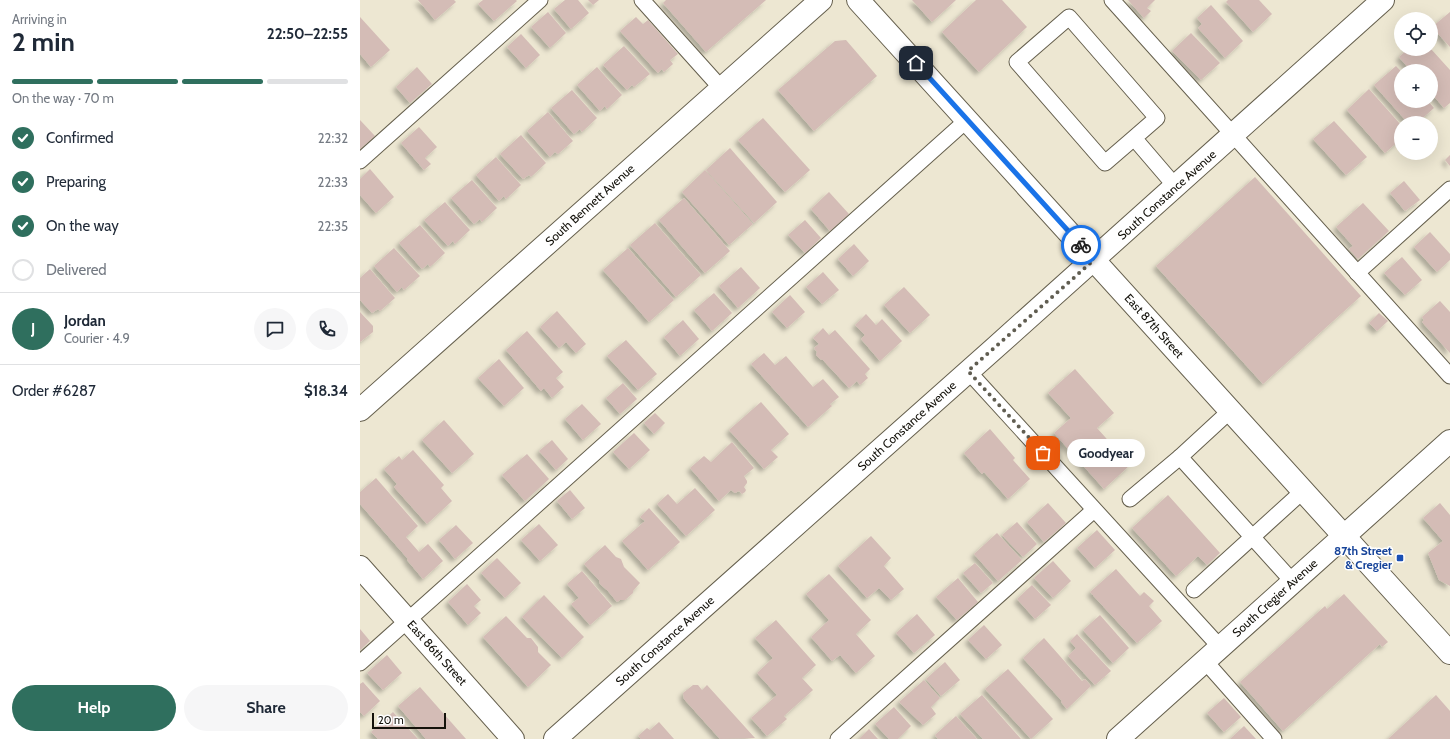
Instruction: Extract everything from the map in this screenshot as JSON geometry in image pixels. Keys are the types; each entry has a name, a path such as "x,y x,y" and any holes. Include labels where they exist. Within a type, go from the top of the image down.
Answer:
{"street":[{"name":"South Bennett Avenue","path":"360,410 821,0"},
{"name":"East 87th Street","path":"858,0 1450,653"},
{"name":"South Constance Avenue","path":"555,739 1176,187 1383,0"},
{"name":"South Cregier Avenue","path":"1118,739 1450,441"},
{"name":"East 86th Street","path":"360,567 513,739"}],"lane":[{"path":"360,161 540,0"},
{"path":"642,0 721,88"},
{"path":"1112,0 1450,376"},
{"path":"1069,17 1157,118 1134,138 1105,163 1017,62 1069,17"},
{"path":"360,663 967,120"},
{"path":"1134,138 1176,187"},
{"path":"1357,273 1450,189"},
{"path":"968,371 1094,510 1212,654 1274,739"},
{"path":"1130,500 1231,410"},
{"path":"1180,457 1293,582"},
{"path":"1194,590 1304,491"},
{"path":"838,739 1094,510"}],"building":[{"path":"418,0 454,0 456,2 435,20"},
{"path":"483,0 517,1 494,21 478,4"},
{"path":"565,0 578,0 589,13 571,29 554,9"},
{"path":"588,0 599,0 593,5"},
{"path":"666,0 766,0 706,52 663,3"},
{"path":"912,0 956,0 932,22"},
{"path":"976,0 1002,0 1027,27 979,72 942,32"},
{"path":"1128,0 1155,0 1147,8 1151,11 1144,18"},
{"path":"1228,0 1259,0 1272,14 1253,32 1226,2"},
{"path":"1211,5 1243,41 1225,58 1198,28 1202,24 1197,18"},
{"path":"548,12 566,33 550,48 531,27"},
{"path":"1450,12 1450,47 1438,34 1438,22"},
{"path":"360,17 390,50 371,67 360,54"},
{"path":"636,17 643,24 648,20 678,54 670,60 673,64 664,72 662,69 658,73 620,31"},
{"path":"1191,33 1220,63 1201,80 1172,51"},
{"path":"521,34 540,55 526,68 507,47"},
{"path":"846,40 877,76 814,131 778,90 835,41"},
{"path":"624,46 650,74 634,87 632,85 627,90 603,65"},
{"path":"1437,56 1450,70 1450,103 1444,108 1438,101 1438,64 1405,64 1399,57"},
{"path":"417,67 432,84 410,103 396,87"},
{"path":"597,67 622,95 607,109 605,106 600,111 577,85"},
{"path":"1394,68 1394,107 1374,85"},
{"path":"1369,89 1394,117 1394,145 1385,153 1347,110"},
{"path":"572,90 597,118 582,132 580,129 574,134 551,108"},
{"path":"1395,108 1434,108 1425,116 1402,116"},
{"path":"548,112 573,141 558,154 555,152 550,157 527,131"},
{"path":"763,118 810,170 785,192 738,140"},
{"path":"360,120 375,136 360,149"},
{"path":"1334,121 1367,157 1346,175 1313,139"},
{"path":"419,127 437,147 425,158 431,164 424,170 401,143"},
{"path":"521,135 546,163 531,177 529,175 523,179 500,154"},
{"path":"730,148 777,202 754,223 706,170"},
{"path":"1450,155 1450,166 1445,160"},
{"path":"496,157 521,185 506,199 504,196 499,201 476,175"},
{"path":"370,169 394,197 376,213 360,195 360,179"},
{"path":"705,170 753,224 729,245 682,192"},
{"path":"1255,177 1361,296 1263,384 1156,266"},
{"path":"472,180 497,208 482,222 480,219 474,224 451,198"},
{"path":"1404,181 1420,200 1405,211 1390,193"},
{"path":"829,192 849,214 830,231 811,209"},
{"path":"684,198 730,251 705,273 659,220"},
{"path":"445,202 470,230 455,244 453,241 448,246 424,220"},
{"path":"1363,203 1389,231 1358,259 1349,249 1353,246 1336,227"},
{"path":"805,220 821,238 805,253 788,235"},
{"path":"655,223 701,275 676,297 630,245"},
{"path":"420,225 445,253 430,267 428,264 422,269 399,243"},
{"path":"1430,232 1450,254 1450,260 1437,272 1414,247"},
{"path":"854,244 869,261 853,276 838,259"},
{"path":"394,248 420,276 404,290 402,287 397,292 374,266"},
{"path":"628,248 674,300 649,322 603,270"},
{"path":"1402,257 1422,280 1405,295 1384,273"},
{"path":"741,267 760,288 738,308 719,286"},
{"path":"370,269 395,298 380,311 378,309 372,313 360,300 360,278"},
{"path":"823,272 839,290 822,304 806,287"},
{"path":"904,287 930,315 910,333 884,305"},
{"path":"714,293 732,313 712,331 694,310"},
{"path":"790,295 805,312 787,328 772,312"},
{"path":"1440,301 1450,312 1450,353 1422,322 1424,320 1422,317"},
{"path":"557,311 586,344 576,353 566,342 559,348 540,327"},
{"path":"360,312 373,326 373,332 360,342"},
{"path":"1379,313 1388,321 1377,331 1369,323"},
{"path":"866,314 876,325 882,319 902,341 880,361 861,339 865,335 855,325"},
{"path":"683,320 699,339 680,356 664,337"},
{"path":"823,328 829,335 835,330 870,369 865,374 868,378 860,385 857,381 849,388 823,360 816,355 817,352 814,348 819,344 813,338"},
{"path":"527,331 563,372 556,378 564,387 552,398 544,388 541,391 506,350"},
{"path":"626,340 657,374 638,390 607,356"},
{"path":"764,353 775,365 786,356 813,387 823,379 839,397 830,404 832,406 808,427 751,364"},
{"path":"499,359 524,388 504,406 478,378"},
{"path":"1075,369 1114,413 1097,428 1130,465 1104,489 1054,433 1071,418 1048,393"},
{"path":"623,383 637,399 620,414 606,398"},
{"path":"761,402 789,434 771,450 778,457 764,469 729,430"},
{"path":"582,404 601,424 583,440 565,419"},
{"path":"655,413 665,423 654,434 644,423"},
{"path":"444,420 474,454 452,473 422,440"},
{"path":"990,429 1015,458 1013,460 1030,479 1008,499 984,472 982,474 964,453"},
{"path":"634,433 650,450 629,469 613,452"},
{"path":"552,440 568,459 556,470 539,451"},
{"path":"732,442 754,468 744,476 747,481 744,487 746,490 745,492 742,494 739,491 735,493 731,490 719,501 690,468 704,456 711,462"},
{"path":"413,450 444,485 441,488 452,501 427,524 394,487 397,484 384,469 399,456 402,460"},
{"path":"527,454 549,479 525,501 502,475"},
{"path":"376,478 418,526 406,537 419,552 428,544 443,561 423,579 407,560 408,559 360,504 360,492"},
{"path":"695,488 715,510 686,536 657,504 668,494 677,504"},
{"path":"570,490 585,508 572,519 557,501"},
{"path":"1168,495 1220,553 1207,565 1198,556 1176,576 1132,528"},
{"path":"1048,503 1066,523 1044,542 1027,522"},
{"path":"1440,503 1450,515 1450,586 1439,580 1428,553 1443,541 1423,518"},
{"path":"649,508 680,542 648,570 622,541 645,521 640,517"},
{"path":"1017,522 1037,544 1023,557 1002,535"},
{"path":"539,524 558,545 540,561 521,540"},
{"path":"456,525 473,543 455,559 439,540"},
{"path":"1097,530 1115,550 1095,568 1077,548"},
{"path":"997,533 1022,560 998,581 974,554"},
{"path":"871,536 891,558 884,566 904,589 891,600 879,588 867,598 838,566"},
{"path":"605,545 616,557 621,559 624,567 640,583 633,593 625,600 620,600 617,602 584,564"},
{"path":"497,558 521,583 505,598 481,573"},
{"path":"1053,561 1071,581 1053,598 1034,578"},
{"path":"975,563 993,583 981,593 963,573"},
{"path":"1116,569 1140,596 1144,592 1154,601 1149,606 1162,621 1137,643 1090,592"},
{"path":"582,571 612,606 590,625 571,604 579,598 567,584"},
{"path":"829,574 871,620 856,634 875,656 856,673 840,655 832,661 811,637 829,620 806,594"},
{"path":"958,578 978,602 957,620 936,597"},
{"path":"467,584 481,600 474,606 481,613 468,625 448,602"},
{"path":"1032,585 1051,605 1035,619 1017,599"},
{"path":"1344,594 1388,642 1382,647 1380,644 1283,731 1240,682 1325,606 1327,609"},
{"path":"544,595 584,637 562,658 522,617"},
{"path":"917,614 935,635 914,653 896,633"},
{"path":"1100,615 1129,648 1113,663 1083,630"},
{"path":"506,616 527,638 531,638 538,647 538,652 551,665 528,687 483,637"},
{"path":"776,620 816,665 802,678 813,690 784,716 787,719 767,736 751,718 777,695 757,673 773,658 755,638"},
{"path":"984,625 1002,645 986,659 968,640"},
{"path":"360,629 370,641 360,650"},
{"path":"1077,634 1111,671 1095,685 1068,656 1076,648 1070,641"},
{"path":"1044,638 1082,681 1085,679 1091,686 1067,709 1061,702 1062,701 1023,658"},
{"path":"387,655 402,673 383,690 367,673"},
{"path":"945,662 960,680 941,696 926,679"},
{"path":"1008,669 1053,719 1031,739 985,689"},
{"path":"924,680 940,698 931,707 936,714 923,725 899,702"},
{"path":"363,682 380,701 364,716 360,712 360,684"},
{"path":"693,685 698,685 702,690 707,685 755,738 720,739 684,699 683,693"},
{"path":"420,687 466,739 426,739 398,706"},
{"path":"982,695 1021,739 983,739 960,714"},
{"path":"1436,695 1450,711 1450,739 1388,739"},
{"path":"1224,698 1241,717 1224,732 1207,713"},
{"path":"894,707 911,726 898,739 889,739 875,724"},
{"path":"393,712 418,739 378,739 371,732"},
{"path":"956,716 977,739 938,739 935,735"},
{"path":"659,722 674,739 641,739 638,736 647,728 650,730"},
{"path":"1244,726 1256,739 1230,739"},
{"path":"869,729 878,739 859,739"}],"way so far":[{"path":"1043,453 968,371 1094,260 1081,245"}],"place":[{"name":"Goodyear","path":"1043,453"},
{"name":"87th Street & Cregier","path":"1400,558"}],"route":[{"path":"916,63 1081,245"}]}
